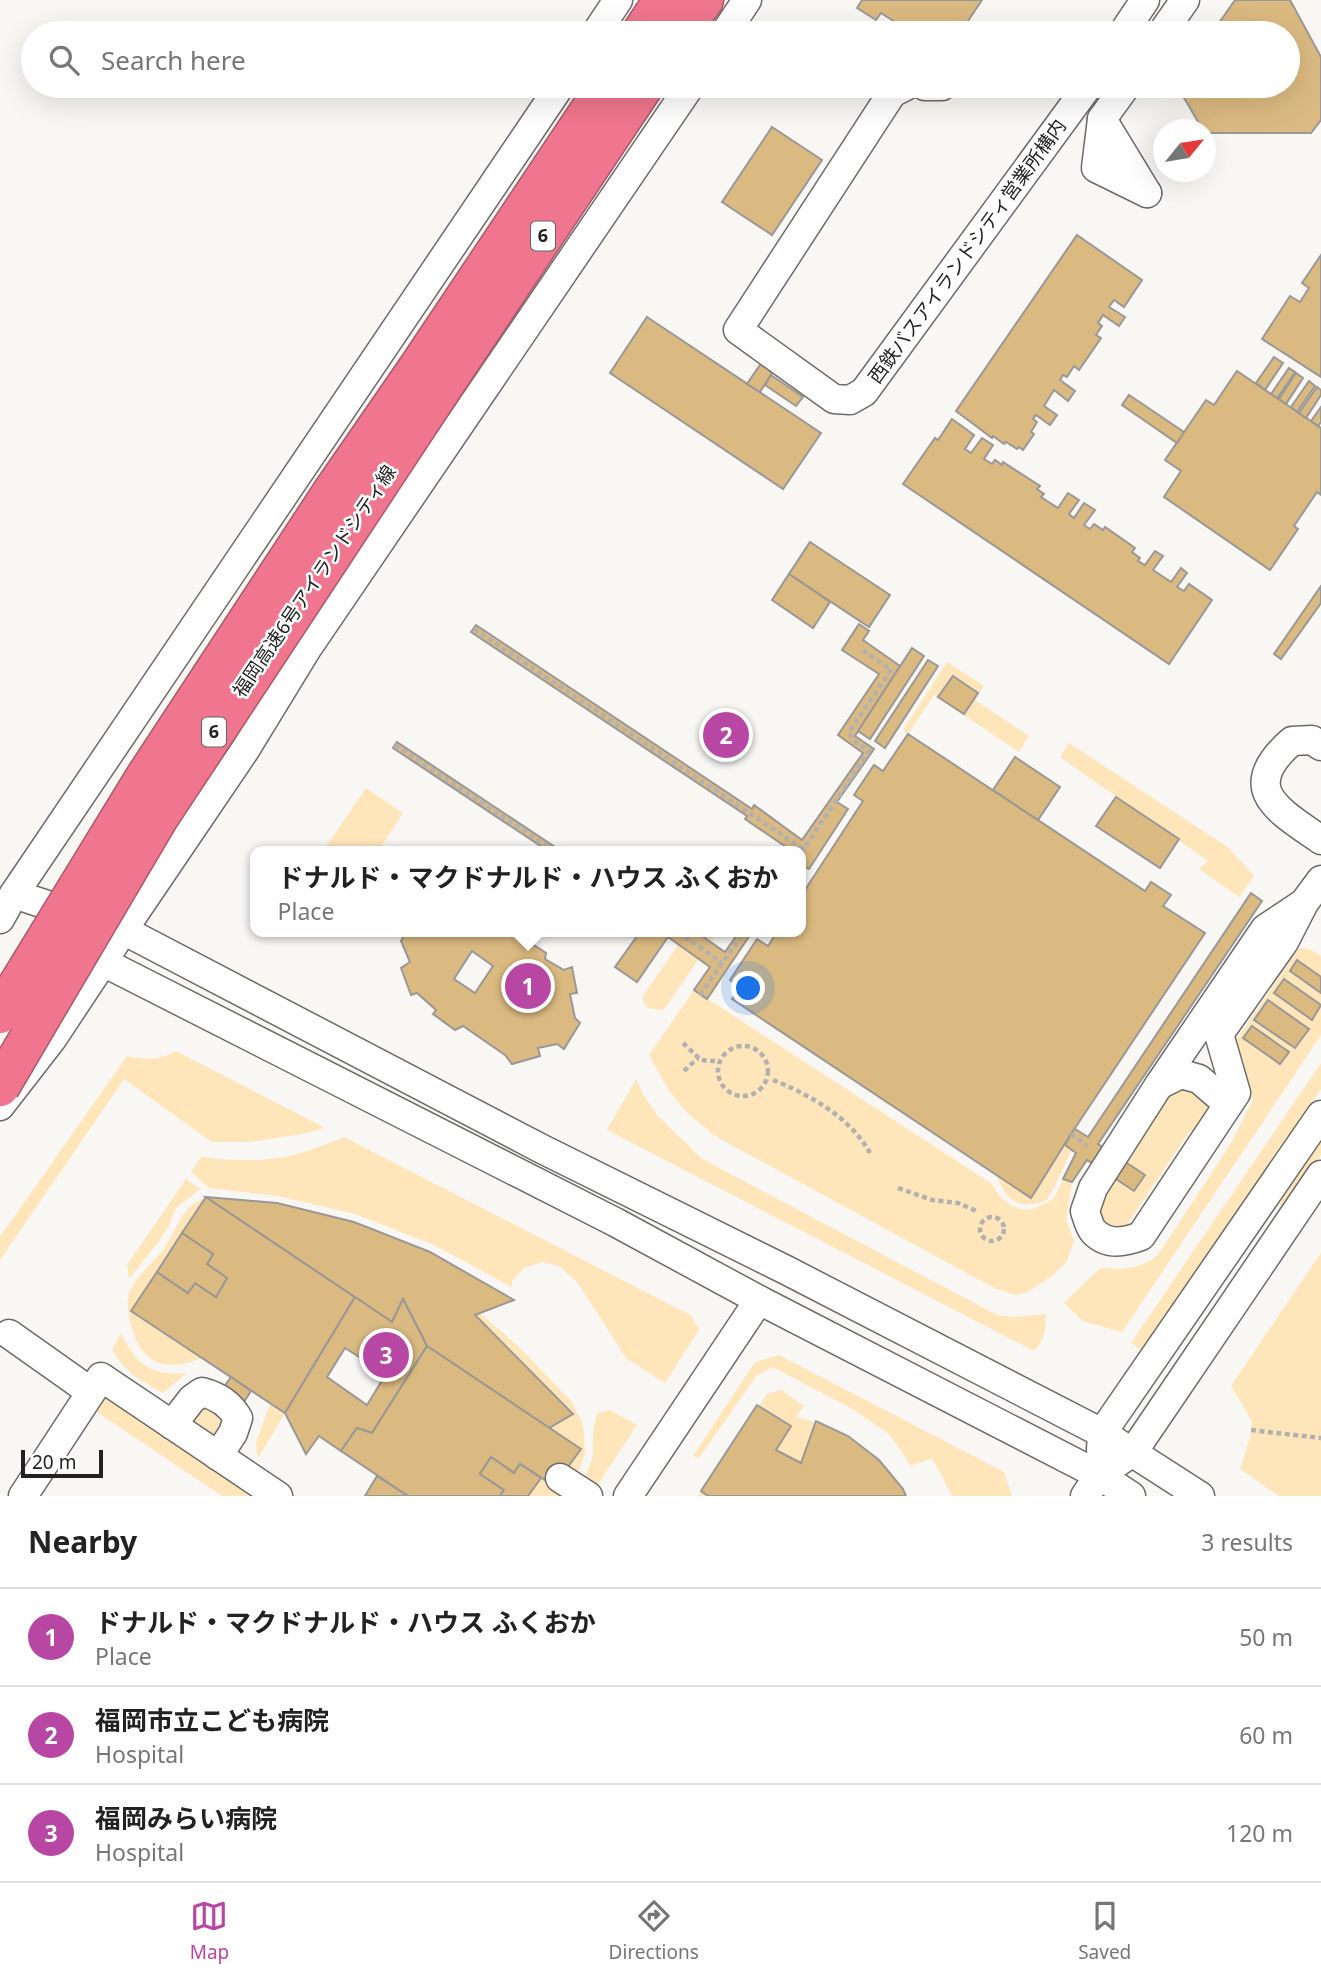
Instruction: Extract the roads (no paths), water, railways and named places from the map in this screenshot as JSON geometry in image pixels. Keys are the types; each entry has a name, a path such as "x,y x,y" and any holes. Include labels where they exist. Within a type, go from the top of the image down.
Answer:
{"highway":[{"path":"665,21 685,11"},
{"name":"福岡高速6号アイランドシティ線","path":"0,1087 158,819 599,98"},
{"name":"福岡高速6号アイランドシティ線","path":"0,1014 145,777 332,492 430,378 635,98"}],"street":[{"path":"604,21 618,0"},
{"path":"733,21 747,0"},
{"path":"1131,21 1145,0"},
{"path":"1170,21 1185,0"},
{"path":"0,919 7,889 552,98"},
{"path":"0,1106 103,962 244,750 308,647 682,98"},
{"name":"西鉄バスアイランドシティ営業所構内","path":"889,98 738,330 834,399 850,400 864,392 1077,98"},
{"path":"1102,120 1118,98"},
{"path":"1321,746 1312,740 1292,741 1270,763 1265,782 1270,799 1281,813 1321,840"},
{"path":"1313,909 1265,929 1093,1188 1085,1211 1093,1231 1109,1241 1123,1243 1141,1236 1236,1093 1219,1034 1284,942 1313,909 1321,880"},
{"path":"7,889 123,930 542,1149 786,1270 1102,1433 1200,1496"},
{"path":"7,889 103,962 615,1222 1092,1485 1130,1496"},
{"path":"1159,1085 1181,1074 1199,1079 1228,1104"},
{"path":"1092,1485 1102,1433 1321,1115"},
{"path":"1092,1485 1133,1452 1321,1175"},
{"path":"628,1496 759,1300"},
{"path":"9,1335 90,1392"},
{"path":"23,1496 101,1377 278,1496"},
{"path":"172,1425 192,1399 202,1392 213,1395 232,1408 238,1418 233,1433 218,1456"},
{"path":"560,1478 588,1496"}],"place":[{"name":"福岡市立こども病院","path":"726,735"},
{"name":"ドナルド・マクドナルド・ハウス ふくおか","path":"528,986"},
{"name":"福岡みらい病院","path":"386,1355"}]}
